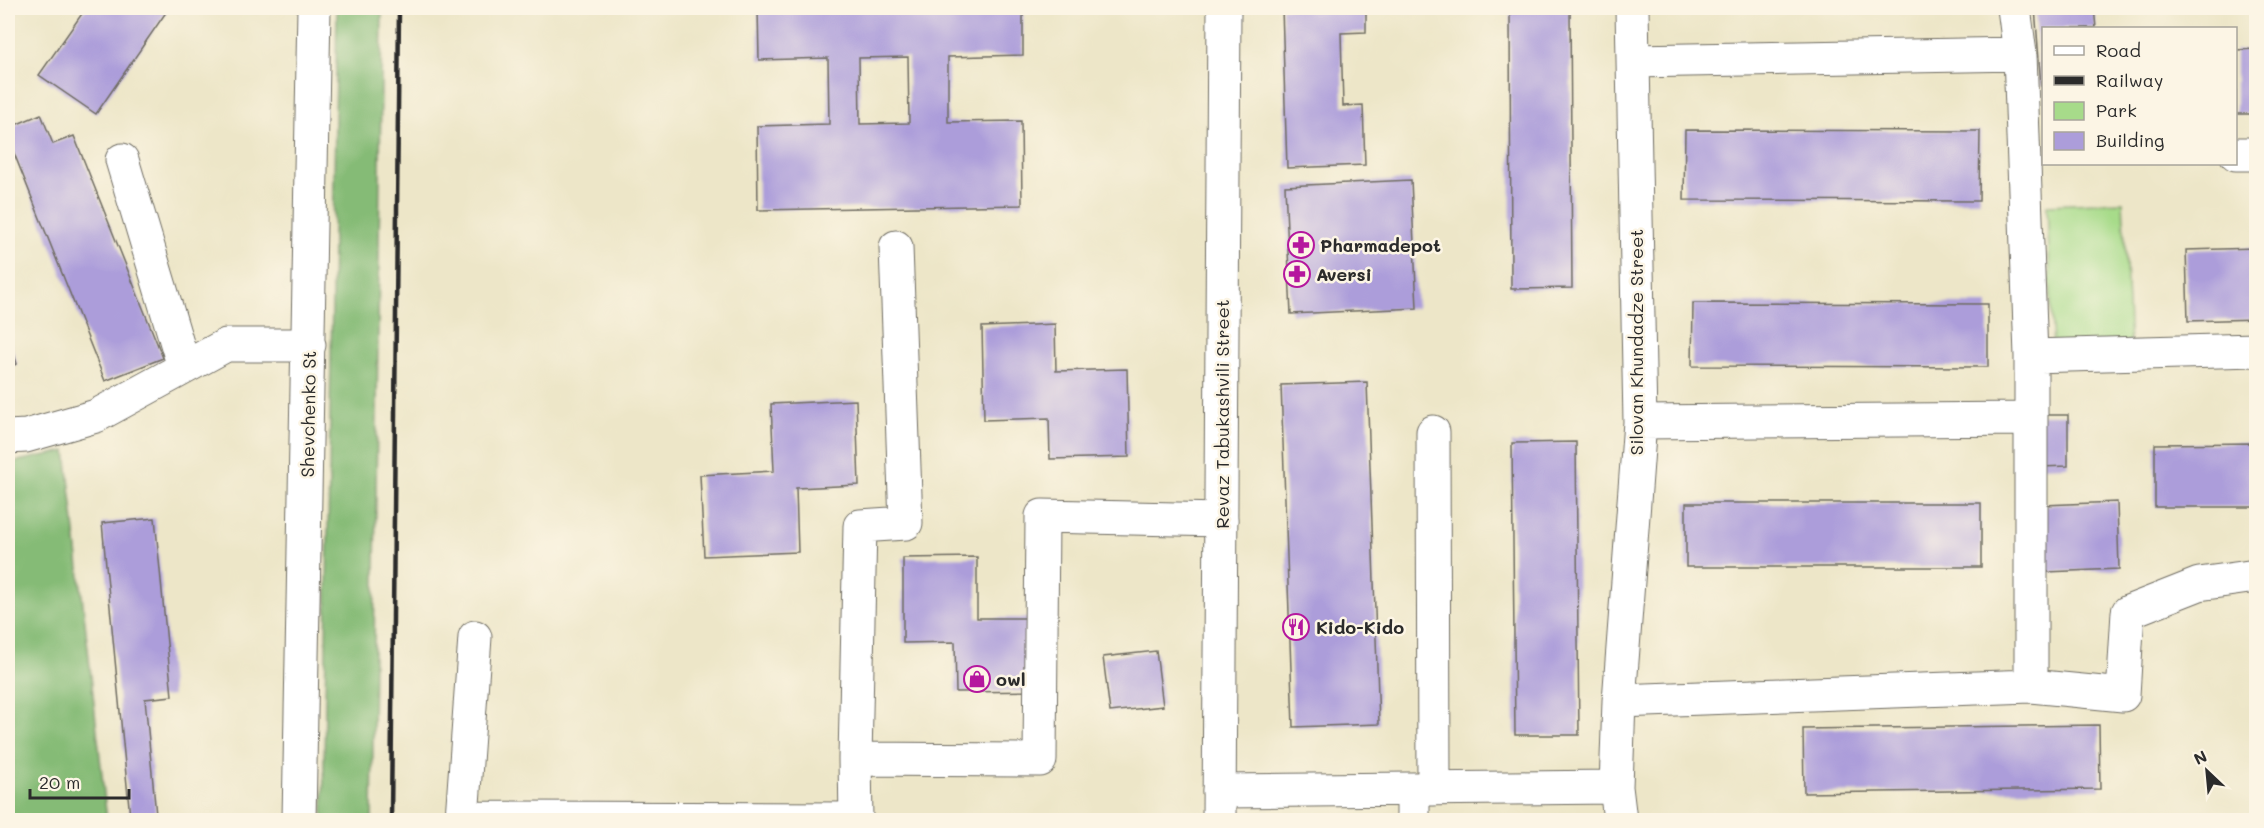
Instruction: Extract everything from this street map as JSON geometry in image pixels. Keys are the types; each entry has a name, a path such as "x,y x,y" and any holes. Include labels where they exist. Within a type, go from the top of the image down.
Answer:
{"street":[{"name":"Shevchenko St","path":"300,820 314,8"},
{"name":"Revaz Tabukashvili Street","path":"1219,806 1224,8"},
{"name":"Silovan Khundadze Street","path":"1620,820 1616,787 1619,701 1640,422 1632,8"},
{"path":"2014,8 2034,158 2030,419 2031,686"},
{"path":"1633,61 2020,54"},
{"path":"2237,154 2256,154"},
{"path":"122,160 184,367"},
{"path":"475,637 462,818 856,820 855,759 860,526 906,523 896,247"},
{"path":"8,437 26,436 96,416 225,345 309,345"},
{"path":"2031,356 2256,350"},
{"path":"1640,422 2030,419"},
{"path":"1420,799 1433,432"},
{"path":"855,759 1040,760 1042,516 1221,520"},
{"path":"1619,701 2031,686 2123,695 2128,612 2199,584 2256,576"},
{"path":"1219,806 1420,799 1616,787"}],"green space":[{"path":"337,8 382,8 372,820 323,820"},
{"path":"2123,202 2130,346 2053,349 2047,205"},
{"path":"66,451 107,820 8,820 8,463"}],"building":[{"path":"86,8 169,8 96,114 39,75"},
{"path":"758,8 1023,8 1023,55 948,57 948,122 1021,121 1022,205 758,210 757,126 829,124 828,58 759,60","holes":["908,57 909,123 860,124 859,58"]},
{"path":"1282,8 1366,8 1366,32 1341,33 1343,106 1363,105 1365,165 1287,168"},
{"path":"1510,8 1570,8 1572,288 1511,289"},
{"path":"2035,8 2094,8 2096,27 2042,27 2041,86"},
{"path":"2256,49 2256,114 2237,114 2237,50"},
{"path":"41,114 53,144 74,136 163,358 105,381 8,138 8,128"},
{"path":"1685,130 1980,131 1979,201 1684,200"},
{"path":"1411,180 1417,308 1291,314 1285,186"},
{"path":"2256,248 2256,319 2188,321 2186,250"},
{"path":"1693,303 1988,304 1988,367 1692,366"},
{"path":"1055,324 1056,371 1127,369 1129,457 1050,459 1049,418 984,420 982,327"},
{"path":"8,335 17,364 8,367"},
{"path":"1367,382 1379,724 1293,727 1281,385"},
{"path":"856,400 859,485 796,488 798,552 704,556 700,475 774,471 771,404"},
{"path":"2040,415 2068,415 2068,466 2040,467"},
{"path":"1576,442 1579,735 1515,735 1512,443"},
{"path":"2256,443 2256,507 2155,507 2155,444"},
{"path":"2117,502 2119,569 2046,572 2044,505"},
{"path":"1686,503 1981,503 1981,567 1686,567"},
{"path":"155,518 172,696 145,699 156,815 130,817 102,523"},
{"path":"977,557 977,618 1036,618 1037,691 956,692 955,642 903,643 903,558"},
{"path":"1156,651 1163,706 1110,712 1103,657"},
{"path":"2099,725 2100,789 1804,793 1803,729"}],"railway":[{"path":"391,820 399,8"}],"place":[{"name":"Pharmadepot","path":"1301,245"},
{"name":"Aversi","path":"1297,274"},
{"name":"Kido-Kido","path":"1296,627"},
{"name":"owl","path":"977,679"}]}
